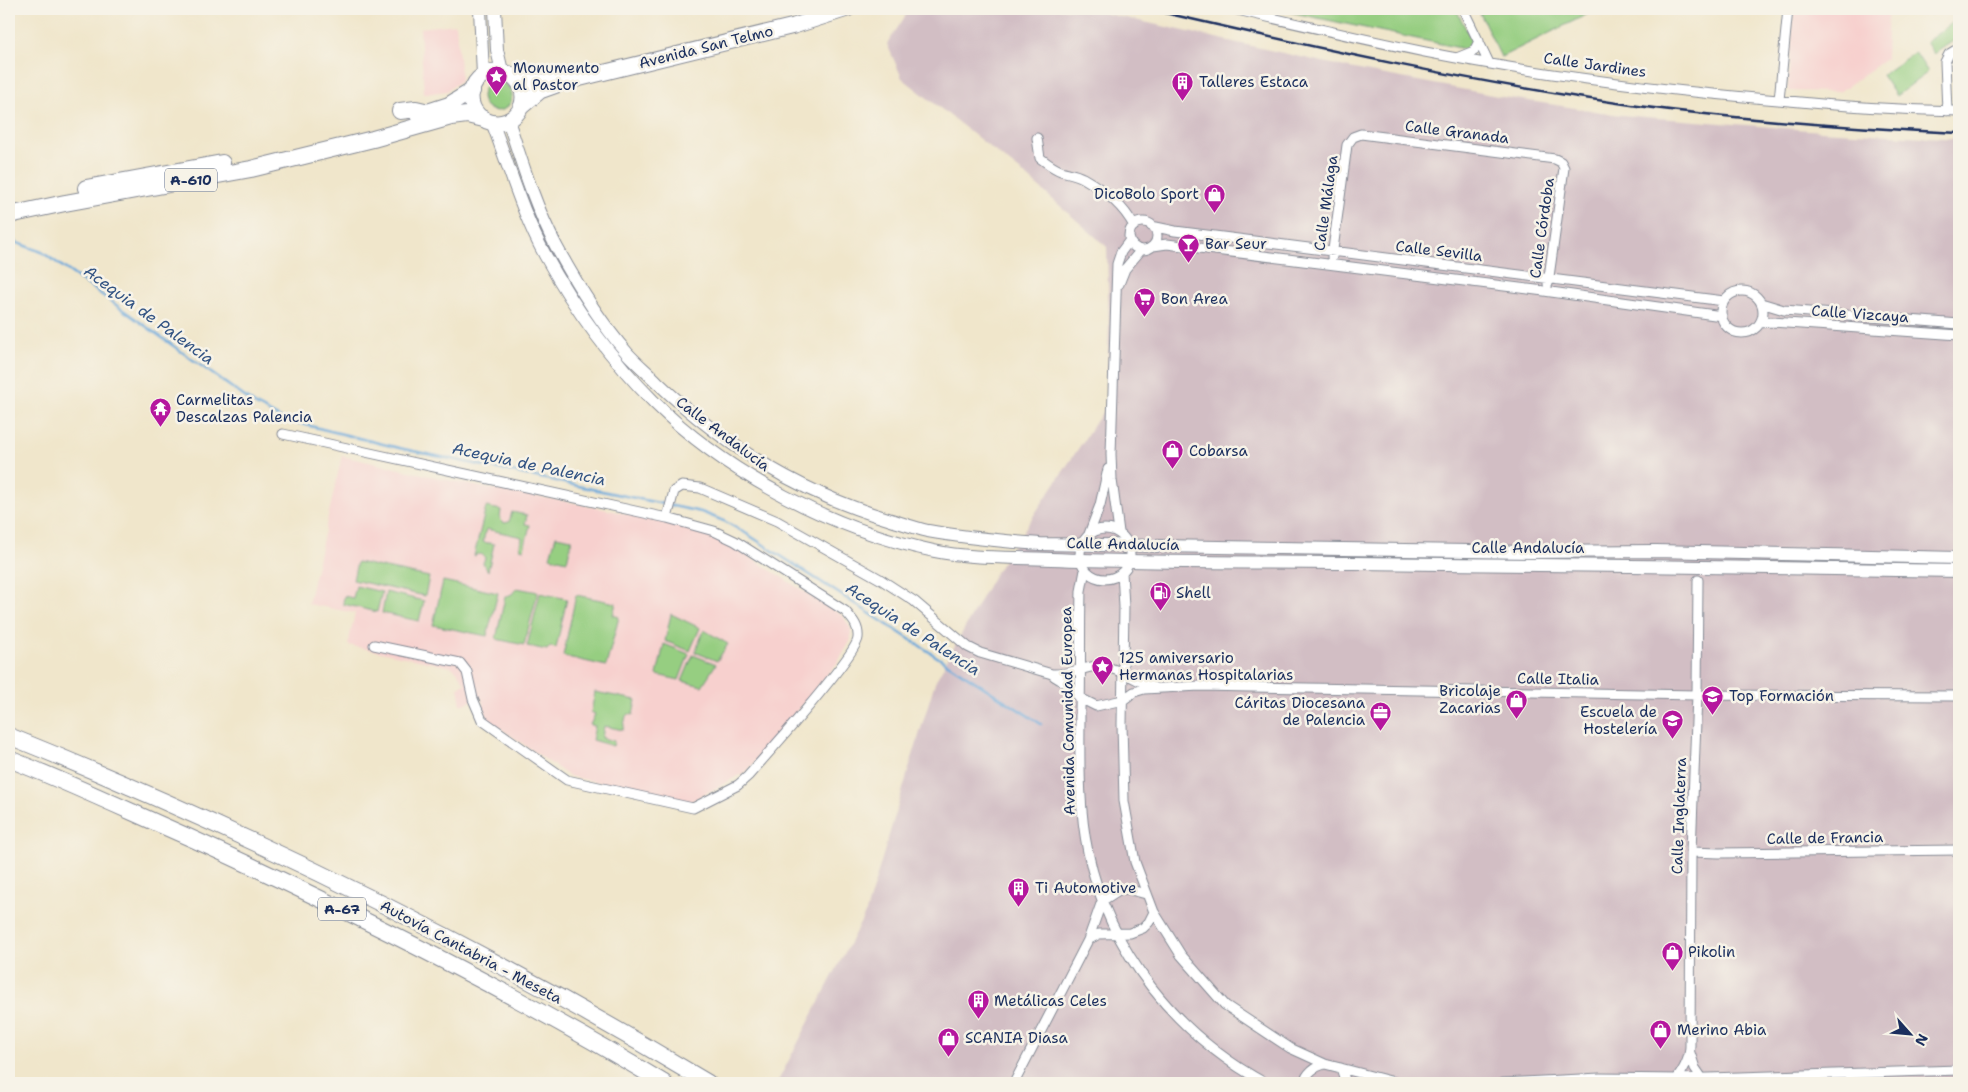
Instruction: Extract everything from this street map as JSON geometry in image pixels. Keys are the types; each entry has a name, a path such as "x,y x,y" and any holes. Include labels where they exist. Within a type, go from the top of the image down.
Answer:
{"highway":[{"name":"A-610","path":"9,204 244,159 316,143 429,112 456,102 472,91"},
{"path":"400,111 416,109 429,112"},
{"name":"A-610","path":"9,215 251,169 373,139 451,117 467,115 488,120"},
{"name":"Autovía Cantabria - Meseta","path":"9,735 209,821 427,927 574,1006 708,1083"},
{"name":"Autovía Cantabria - Meseta","path":"9,759 132,812 342,909 478,978 664,1083"}],"main road":[{"path":"480,9 483,75"},
{"path":"495,9 497,50 502,71"},
{"name":"Avenida San Telmo","path":"520,108 540,91 565,82 794,26 846,9"},
{"path":"502,71 518,81 523,94 520,108 508,120 488,120 473,107 472,91 476,82 483,75 489,72 502,71"},
{"name":"Avenida San Telmo","path":"518,81 565,82"},
{"name":"Calle Andalucía","path":"488,120 543,252 562,284 612,354 655,402 693,436 765,486 831,518 889,540 937,552 1082,565 1129,561 1959,571"},
{"name":"Calle Andalucía","path":"508,120 533,195 556,246 591,305 627,353 675,399 722,438 769,468 799,484 834,500 875,515 926,530 976,538 1040,544 1531,552 1656,551 1959,558"}],"street":[{"name":"Calle Jardines","path":"1233,9 1458,58 1649,87 1894,110 1959,111"},
{"path":"1463,9 1489,63"},
{"path":"1779,100 1788,9"},
{"path":"1458,58 1474,51 1479,41"},
{"path":"1947,110 1944,62 1950,54 1959,48"},
{"name":"Calle Granada","path":"1347,145 1353,137 1361,134 1555,159 1561,162 1564,168"},
{"path":"1037,138 1040,158 1061,171 1083,178 1116,201 1127,213 1134,226"},
{"name":"Calle Málaga","path":"1331,264 1347,145"},
{"name":"Calle Córdoba","path":"1547,291 1564,168"},
{"path":"1142,223 1151,226 1155,230 1156,237 1153,246 1141,250 1133,246 1129,234 1134,226 1142,223"},
{"name":"Calle Sevilla","path":"1151,226 1175,231 1724,302"},
{"path":"1118,532 1111,454 1117,264 1121,252 1130,240"},
{"name":"Calle Sevilla","path":"1153,246 1167,244 1331,264 1547,291 1722,316"},
{"path":"1116,291 1125,269 1141,250"},
{"path":"1744,291 1755,295 1761,303 1763,312 1760,323 1750,331 1737,332 1726,325 1722,316 1724,302 1731,294 1744,291"},
{"name":"Calle Vizcaya","path":"1761,303 1784,310 1959,324"},
{"path":"1899,331 1903,319"},
{"name":"Calle Vizcaya","path":"1760,323 1772,322 1959,335"},
{"path":"283,434 668,515 714,531 735,541 845,611 857,625 858,632 855,648 839,669 748,776 738,785 692,808 567,780 482,720 473,699 467,672 460,664 374,645"},
{"path":"1081,545 1088,534 1100,505 1111,454"},
{"path":"668,515 670,500 674,491 682,486 700,488 777,522 880,580 914,601 968,647 980,653 1052,674 1063,675 1098,666 1124,673"},
{"path":"1082,565 1093,577 1105,580 1116,577 1122,572 1129,561 1129,545 1118,532 1102,529 1088,534"},
{"name":"Avenida Comunidad Europea","path":"1081,545 1080,771 1083,821 1088,852 1102,901 1116,934 1151,988 1197,1036 1228,1060 1265,1083"},
{"path":"1122,572 1124,607 1124,801 1135,862 1154,912 1181,955 1225,1005 1280,1043 1325,1064 1398,1083"},
{"name":"Calle Inglaterra","path":"1690,1053 1691,852 1697,695 1698,580"},
{"name":"Calle Italia","path":"1124,673 1155,688"},
{"path":"1052,674 1067,684 1080,698 1096,706 1123,700"},
{"name":"Calle Italia","path":"1123,700 1134,692 1155,688 1200,686 1697,695 1959,696"},
{"name":"Calle de Francia","path":"1691,852 1959,850"},
{"path":"1014,1083 1088,940 1102,901 1119,890 1127,889 1146,894"},
{"path":"1088,940 1099,934 1130,933 1143,928 1149,922 1154,912"},
{"path":"1690,1053 1695,1068 1704,1080"},
{"path":"1676,1081 1690,1053"},
{"path":"1304,1083 1309,1072 1315,1066 1325,1064"},
{"path":"1341,1068 1346,1083"},
{"path":"1503,1083 1600,1078 1676,1081 1959,1070"}],"shaded area":[{"path":"910,9 1086,9 1354,69 1503,97 1620,115 1821,131 1959,139 1959,1083 777,1083 866,912 935,682 994,575 1106,407 1109,326 1107,247 1025,175 902,78 887,44"},
{"path":"1794,9 1888,9 1886,59 1839,92 1789,91"},
{"path":"456,24 461,80 447,91 424,94 420,28"},
{"path":"342,456 479,487 570,502 675,524 715,535 843,616 851,629 851,640 838,662 747,771 690,802 569,776 487,719 481,697 461,705 458,687 465,684 457,671 451,667 348,645 355,613 308,604"}],"green space":[{"path":"1275,9 1456,9 1472,41 1465,49"},
{"path":"1478,9 1598,9 1501,57"},
{"path":"1959,18 1959,37 1934,54 1926,42"},
{"path":"1915,52 1928,72 1896,96 1882,75"},
{"path":"497,81 503,82 511,90 511,102 503,110 497,111 491,110 483,102 482,96 483,90 491,82"},
{"path":"486,507 501,510 500,519 504,523 509,522 512,512 527,515 525,524 530,525 524,549 520,548 522,537 486,529 483,542 494,544 488,571 483,563 485,558 483,555 478,554 474,556"},
{"path":"556,536 572,539 567,561 550,557"},
{"path":"357,562 429,577 425,596 353,580"},
{"path":"443,581 498,593 487,636 433,625"},
{"path":"356,586 382,592 377,612 343,604 344,596 353,598"},
{"path":"517,588 538,592 524,645 496,639 505,597 512,594"},
{"path":"386,592 424,601 419,621 382,613"},
{"path":"540,593 567,599 556,648 550,647 547,650 527,646"},
{"path":"576,595 616,603 613,615 619,617 606,666 563,656"},
{"path":"671,614 700,628 690,651 665,641"},
{"path":"704,630 728,644 717,661 695,652"},
{"path":"664,644 689,654 679,680 657,675"},
{"path":"693,655 716,664 702,686 682,681"},
{"path":"595,692 636,700 633,715 628,714 626,716 623,730 604,726 602,738 614,741 613,746 592,740 595,726 590,725 595,714 591,712"}],"waterway":[{"name":"Acequia de Palencia","path":"9,240 42,252 256,405 282,419 399,448 701,512 724,521 1041,724"}],"railway":[{"path":"1148,9 1392,63 1576,97 1678,111 1758,119 1959,133"}],"place":[{"name":"Monumento al Pastor","path":"497,96"},
{"name":"Talleres Estaca","path":"1183,101"},
{"name":"DicoBolo Sport","path":"1215,213"},
{"name":"Bar Seur","path":"1189,263"},
{"name":"Bon Area","path":"1145,318"},
{"name":"Carmelitas Descalzas Palencia","path":"160,428"},
{"name":"Cobarsa","path":"1173,470"},
{"name":"Shell","path":"1160,612"},
{"name":"125 amiversario Hermanas Hospitalarias","path":"1103,686"},
{"name":"Top Formación","path":"1713,715"},
{"name":"Bricolaje Zacarias","path":"1517,719"},
{"name":"Cáritas Diocesana de Palencia","path":"1381,731"},
{"name":"Escuela de Hostelería","path":"1673,740"},
{"name":"Ti Automotive","path":"1019,907"},
{"name":"Pikolin","path":"1672,971"},
{"name":"Metálicas Celes","path":"978,1020"},
{"name":"Merino Abia","path":"1661,1049"},
{"name":"SCANIA Diasa","path":"949,1057"}]}
